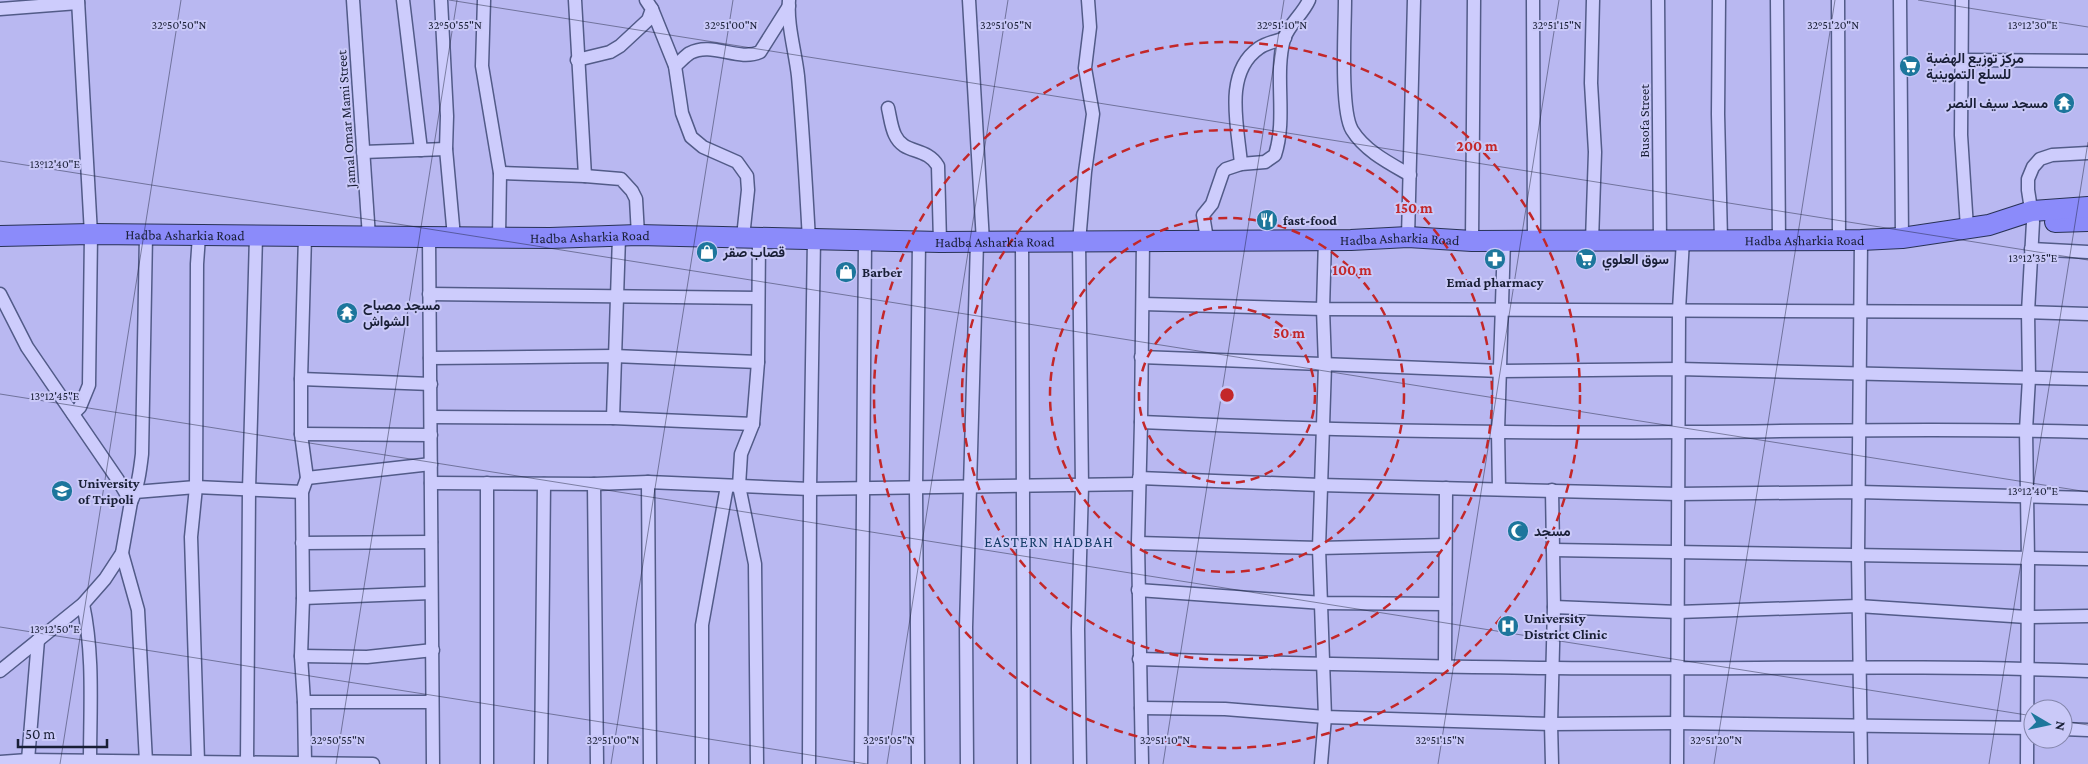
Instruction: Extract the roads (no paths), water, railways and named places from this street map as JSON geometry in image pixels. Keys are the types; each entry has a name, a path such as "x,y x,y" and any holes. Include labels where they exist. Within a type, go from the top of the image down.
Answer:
{"main road":[{"path":"2033,216 2088,207"},
{"name":"Hadba Asharkia Road","path":"0,236 91,234 369,237 629,236 940,242 1408,237 1472,241 1721,240 1779,242 1902,238 1989,225 2010,219 2033,216"},
{"path":"2033,216 2088,221"}],"street":[{"name":"Jamal Omar Mami Street","path":"353,0 369,237"},
{"path":"403,0 422,150"},
{"path":"441,0 447,116 446,149 454,237"},
{"path":"484,0 482,66 500,173 499,237"},
{"path":"575,0 585,176"},
{"path":"967,764 966,627 980,242 969,0"},
{"path":"1080,764 1078,629 1082,486 1079,242 1085,172 1093,114 1085,68 1090,27 1088,0"},
{"path":"1207,240 1204,214 1212,204 1223,172 1229,166 1265,162 1276,155 1280,136 1282,63 1285,38 1292,25 1304,11 1309,0"},
{"path":"1346,0 1345,92 1349,123 1360,140 1372,151 1410,175"},
{"path":"1408,237 1414,0"},
{"path":"1472,241 1474,0"},
{"path":"1533,0 1534,240"},
{"path":"1592,241 1594,160 1591,83 1593,0"},
{"name":"Busofa Street","path":"1658,0 1660,241"},
{"path":"1719,0 1718,114 1721,240"},
{"path":"1776,0 1779,242"},
{"path":"1838,0 1839,240"},
{"path":"1900,0 1902,238"},
{"path":"1962,0 1961,135 1967,228"},
{"path":"0,9 78,1 91,234 89,385 80,407 73,414"},
{"path":"675,66 690,53 700,50 754,54 760,52 789,3"},
{"path":"789,3 788,19 796,60 811,239 809,764"},
{"path":"577,60 610,52 620,46 648,20 649,4"},
{"path":"649,4 675,66 682,113 691,137 703,147 737,162 748,176 751,238 758,298 758,362 753,424 741,454 702,625 702,764"},
{"path":"1241,164 1235,97 1237,78 1244,63 1260,48 1285,38"},
{"path":"1963,60 2088,61"},
{"path":"888,108 895,136 913,150 924,152 931,156 938,166 940,242"},
{"path":"363,152 446,149"},
{"path":"2029,699 2026,430 2029,378 2028,312 2033,216 2028,190 2028,178 2032,167 2040,160 2052,155 2088,153"},
{"path":"500,173 621,179 632,191 636,199 616,297 613,418"},
{"path":"0,672 83,604 105,579 122,553 142,454 146,235"},
{"path":"198,762 191,537 196,487 197,264 199,236"},
{"path":"247,763 249,490 256,236"},
{"path":"305,236 301,379 301,434 307,478 302,492 303,598 301,656 305,763"},
{"path":"429,237 433,764"},
{"path":"1321,764 1325,717 1320,485 1325,365 1323,309 1325,239"},
{"path":"861,764 865,240"},
{"path":"1142,764 1138,543 1143,240"},
{"path":"1499,489 1498,431 1504,240"},
{"path":"1677,764 1679,310 1682,240"},
{"path":"1861,240 1858,555 1861,764"},
{"path":"918,764 916,488 919,241"},
{"path":"1022,241 1024,764"},
{"path":"2031,250 2088,252"},
{"path":"0,294 27,347 133,497"},
{"path":"429,294 758,298"},
{"path":"1143,304 1323,309 2028,312 2088,314"},
{"path":"430,358 614,356 758,362"},
{"path":"1141,357 1501,371 1679,370 2088,379"},
{"path":"301,379 431,384"},
{"path":"431,417 613,418 753,424"},
{"path":"1141,422 1322,430 1678,432 1860,429 2088,432"},
{"path":"301,434 431,436"},
{"path":"307,478 431,464"},
{"path":"432,483 594,484 648,482 810,489 1082,486 1139,481 1678,494 1859,492 2088,498"},
{"path":"648,482 650,764"},
{"path":"487,483 488,764"},
{"path":"541,764 544,484"},
{"path":"594,484 597,764"},
{"path":"733,486 755,564 757,764"},
{"path":"133,497 196,487 302,492"},
{"path":"1445,665 1446,488"},
{"path":"1552,490 1554,607 1551,724 1552,764"},
{"path":"302,543 431,542"},
{"path":"1138,543 1320,548 1445,545"},
{"path":"1553,550 1677,551 2028,560 2088,559"},
{"path":"122,553 138,610 146,762"},
{"path":"1138,590 1323,602 1445,604"},
{"path":"303,598 431,593"},
{"path":"83,604 89,630 90,761"},
{"path":"1554,607 1678,612 1858,606 2027,617 2088,616"},
{"path":"28,760 38,640"},
{"path":"301,656 367,658 433,650"},
{"path":"1139,659 1324,665 1445,665 1553,668 1861,667 2088,671"},
{"path":"304,702 432,702"},
{"path":"1141,708 1225,709 1325,717 1551,724 2023,728"},
{"path":"2073,729 2088,730"},
{"path":"2026,764 2028,749"},
{"path":"0,762 28,760 373,764"}],"place":[{"name":"مركز توزيع الهضبة للسلع التموينية","path":"1910,66"},
{"name":"مسجد سيف النصر","path":"2064,103"},
{"name":"fast-food","path":"1267,220"},
{"name":"قصاب صقر","path":"707,252"},
{"name":"Emad pharmacy","path":"1495,259"},
{"name":"سوق العلوي","path":"1586,259"},
{"name":"Barber","path":"846,272"},
{"name":"مسجد مصباح الشواش","path":"347,313"},
{"name":"University of Tripoli","path":"62,491"},
{"name":"مسجد","path":"1518,531"},
{"name":"University District Clinic","path":"1508,626"}],"district":[{"name":"EASTERN HADBAH","path":"1049,542"}]}
